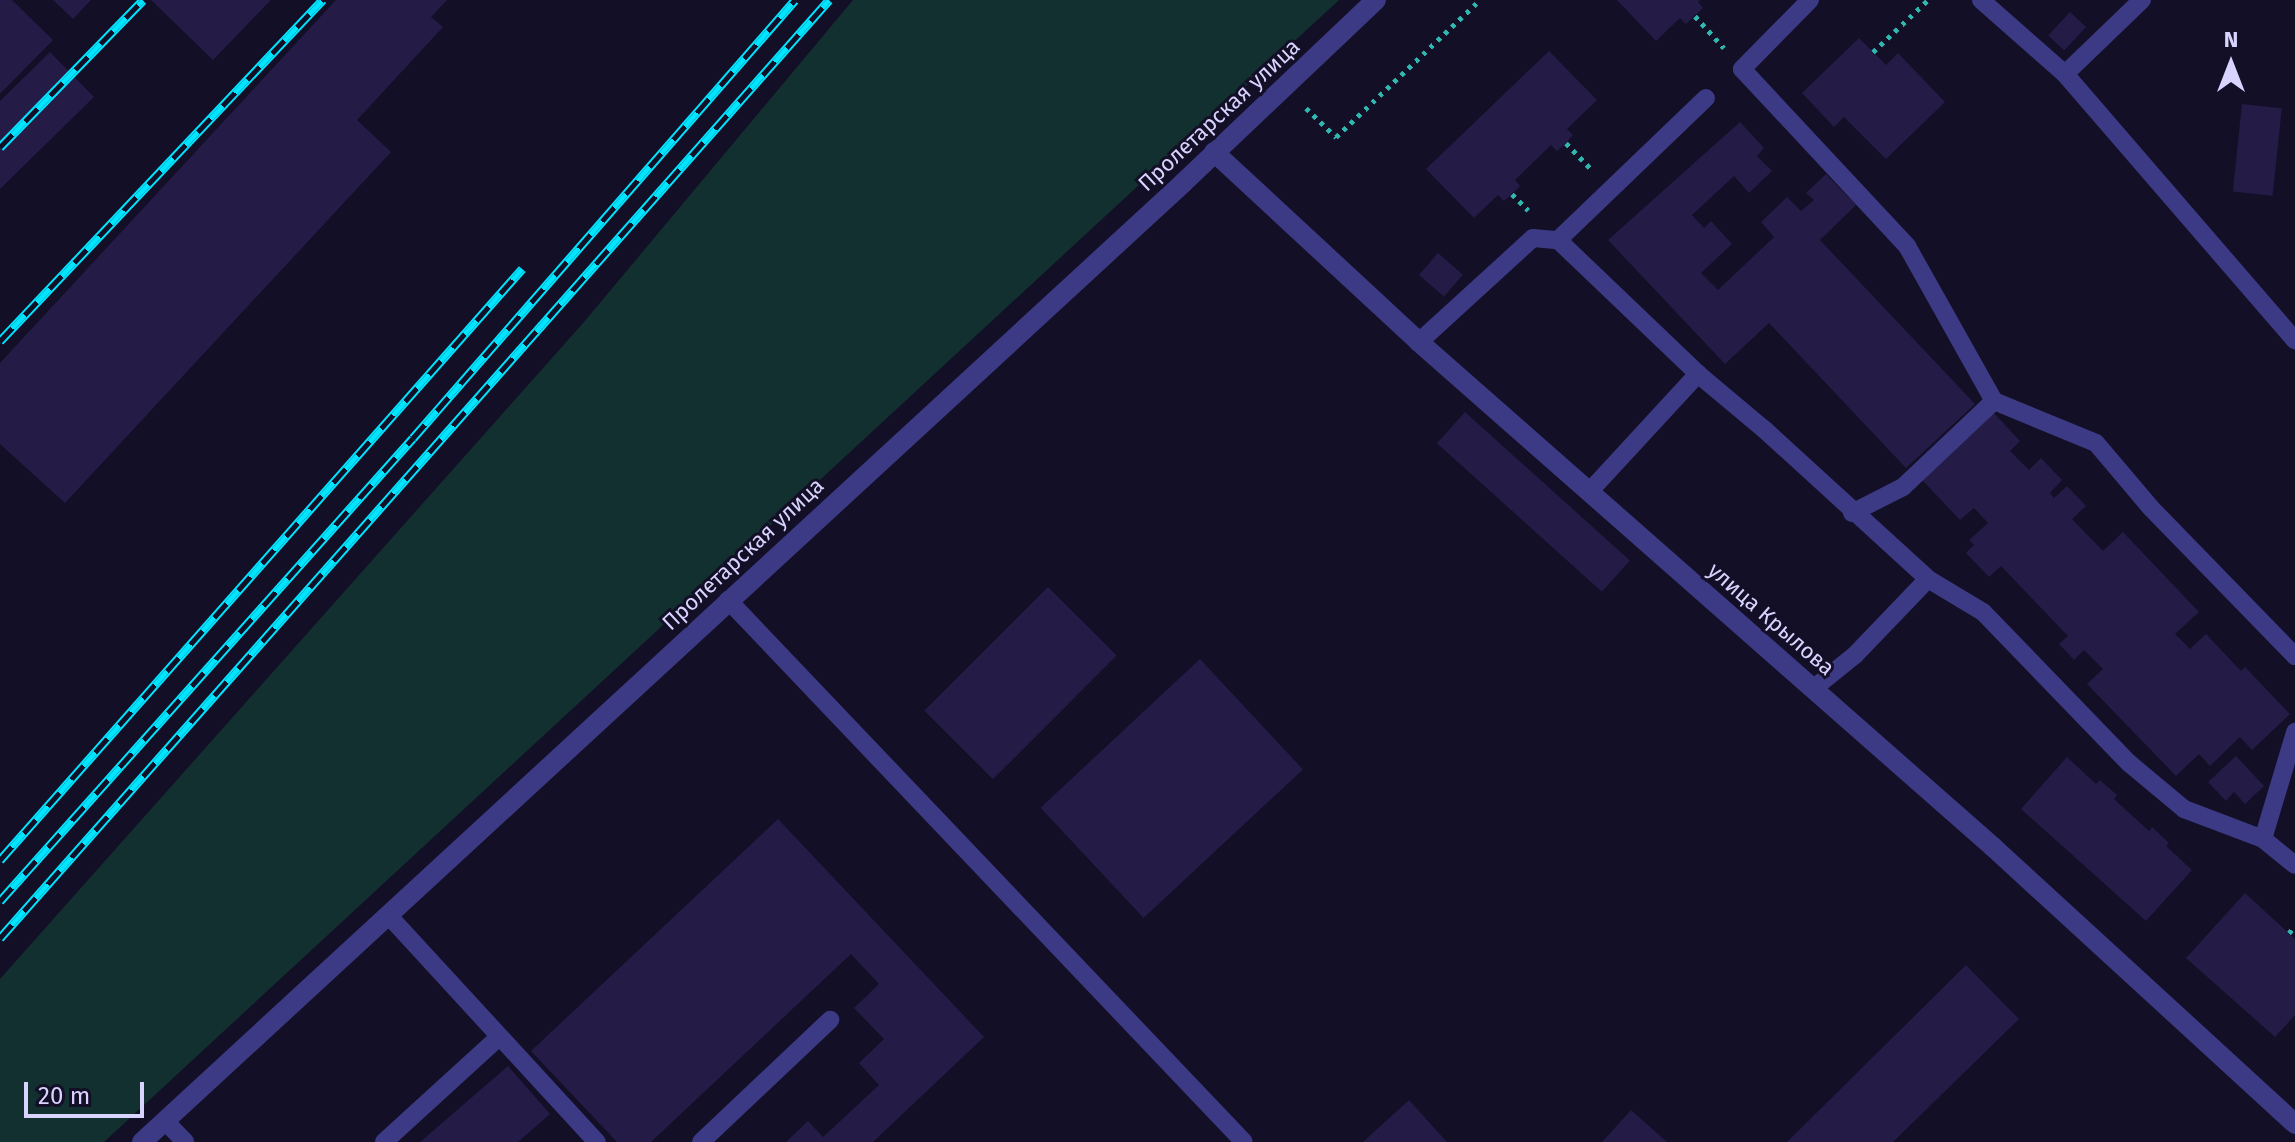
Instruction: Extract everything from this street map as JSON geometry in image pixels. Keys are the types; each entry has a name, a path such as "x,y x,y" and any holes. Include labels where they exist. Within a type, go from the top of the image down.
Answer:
{"street":[{"name":"Пролетарская улица","path":"142,1142 1376,0"},
{"name":"улица Крылова","path":"1214,152 1419,342 1814,688 2295,1124"}],"lane":[{"path":"1810,0 1742,69 1907,246 1994,401 2096,443 2150,507 2295,656"},
{"path":"1981,0 2065,74 2295,340"},
{"path":"2065,74 2142,0"},
{"path":"1558,240 1706,98"},
{"path":"1419,342 1533,238 1558,240 1698,374 1765,430 1852,513 1928,579 1983,612 2129,763 2184,809 2263,839 2295,865"},
{"path":"1589,492 1698,374"},
{"path":"1852,513 1903,487 1994,401"},
{"path":"1814,688 1855,655 1928,579"},
{"path":"728,600 1244,1142"},
{"path":"2263,839 2295,732"},
{"path":"389,916 597,1142"},
{"path":"701,1142 830,1020"},
{"path":"384,1142 499,1037"},
{"path":"165,1121 185,1142"}],"path":[{"path":"1285,87 1336,137 1480,0"},
{"path":"1873,52 1928,0"},
{"path":"1695,16 1742,69"},
{"path":"2289,933 2295,926"}],"green space":[{"path":"853,0 1339,0 104,1142 0,1142 0,979 584,322"}],"building":[{"path":"0,0 12,0 53,40 0,94"},
{"path":"53,0 91,0 73,19"},
{"path":"151,0 271,0 213,60"},
{"path":"336,0 447,0 431,17 443,27 357,120 391,152 65,503 0,444 0,363"},
{"path":"1617,0 1700,0 1698,2 1703,8 1686,24 1680,18 1656,41"},
{"path":"2070,12 2086,27 2064,50 2048,35"},
{"path":"1859,38 1886,65 1898,53 1945,102 1886,159 1844,117 1834,127 1802,93"},
{"path":"1549,51 1597,100 1567,129 1573,135 1566,143 1557,151 1551,145 1515,180 1520,186 1512,194 1504,201 1498,195 1474,218 1426,169"},
{"path":"50,52 94,97 0,189 0,101"},
{"path":"2242,104 2282,108 2273,196 2233,192"},
{"path":"1740,122 1764,148 1757,156 1772,171 1749,193 1734,176 1692,215 1704,228 1711,221 1732,244 1701,273 1718,290 1774,237 1761,222 1787,197 1801,211 1814,200 1806,193 1826,174 1856,205 1820,240 1975,404 1906,468 1769,323 1725,364 1608,240"},
{"path":"1438,253 1463,275 1444,297 1419,275"},
{"path":"1465,412 1630,561 1602,592 1437,443"},
{"path":"1993,412 2020,441 2010,451 2029,470 2041,458 2062,480 2050,493 2054,498 2067,486 2086,506 2072,519 2103,551 2123,532 2199,612 2175,634 2190,649 2206,634 2241,671 2245,667 2290,714 2252,750 2240,737 2210,766 2199,754 2176,776 2087,684 2103,669 2084,650 2074,660 2059,644 2068,636 2001,566 1989,577 1966,553 1974,545 1969,540 1988,523 1974,508 1960,520 1922,480"},
{"path":"1048,587 1117,656 993,779 924,711"},
{"path":"1200,659 1303,769 1144,918 1041,808"},
{"path":"2236,756 2264,786 2245,804 2234,792 2226,801 2208,782"},
{"path":"2067,757 2096,784 2100,780 2117,795 2114,799 2149,831 2152,827 2169,843 2166,846 2192,870 2146,921 2021,809"},
{"path":"778,819 984,1037 873,1142 786,1142 808,1121 823,1137 879,1085 859,1063 884,1039 854,1008 879,984 851,954 651,1142 617,1142 531,1051"},
{"path":"2245,893 2295,939 2295,1015 2275,1037 2186,958"},
{"path":"1966,965 2019,1019 1893,1142 1787,1142"},
{"path":"508,1066 550,1114 518,1142 420,1142"},
{"path":"1409,1100 1447,1142 1363,1142"},
{"path":"1631,1110 1667,1142 1602,1142"}],"railway":[{"path":"0,147 143,0"},
{"path":"0,341 323,0"},
{"path":"0,901 413,438 795,0"},
{"path":"0,938 829,0"},
{"path":"0,860 522,269"}]}
